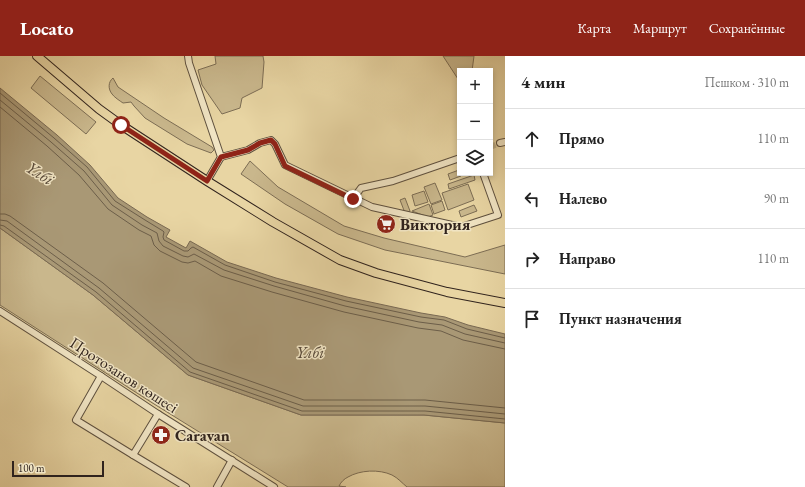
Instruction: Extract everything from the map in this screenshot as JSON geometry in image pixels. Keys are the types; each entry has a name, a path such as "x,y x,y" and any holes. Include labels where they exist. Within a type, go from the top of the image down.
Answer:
{"main road":[{"path":"37,56 116,121 207,181 273,222 340,260 376,273 447,292 505,303"}],"street":[{"path":"188,56 189,63 221,157"},
{"path":"207,181 221,157 248,150 260,143 271,140 275,144 285,166 353,199 372,207 460,227 498,214 484,176"},
{"path":"353,199 361,188 393,181 457,159"},
{"name":"Протозанов көшесі","path":"0,311 158,414 274,487"},
{"path":"101,376 76,420 186,487"},
{"path":"133,455 158,414"},
{"path":"218,487 232,460"}],"shaded area":[{"path":"215,56 263,56 264,62 262,88 242,98 240,108 222,114 202,85 198,70 216,64"},
{"path":"443,56 474,56 472,68 457,68 457,77"},
{"path":"40,76 96,122 86,134 31,88"},
{"path":"113,78 118,87 164,118 212,147 214,150 211,153 187,144 145,118 131,102 123,103 113,95 110,90 109,84"},
{"path":"250,161 278,187 344,226 384,238 465,257 505,245 505,274 385,250 338,234 285,204 241,174"},
{"path":"457,171 457,176 461,176 450,180 448,174"},
{"path":"474,176 475,180 449,189 448,184"},
{"path":"435,183 442,200 431,204 424,187"},
{"path":"468,184 474,200 448,210 442,193"},
{"path":"424,191 428,202 415,206 412,195"},
{"path":"405,198 410,211 405,213 400,200"},
{"path":"442,201 445,210 434,214 431,205"},
{"path":"429,204 433,215 428,217 412,211"},
{"path":"474,205 477,211 461,217 459,211"},
{"path":"0,228 93,295 188,375 301,415 424,415 505,423 505,487 407,487 392,475 370,471 358,473 345,479 339,486 346,487 288,487 154,404 0,305"}],"water":[{"name":"Үлбі","path":"0,88 57,135 90,165 118,198 170,230 166,237 186,248 190,241 227,262 276,278 347,297 445,317 468,325 505,334 505,423 424,415 301,415 188,375 93,295 0,228"}],"tunnel":[{"path":"493,146 500,143"}],"place":[{"name":"Виктория","path":"386,224"},
{"name":"Caravan","path":"161,435"}],"route":[{"path":"121,125 207,181 221,157 248,150 260,143 271,140 275,144 285,166 353,199"}]}
